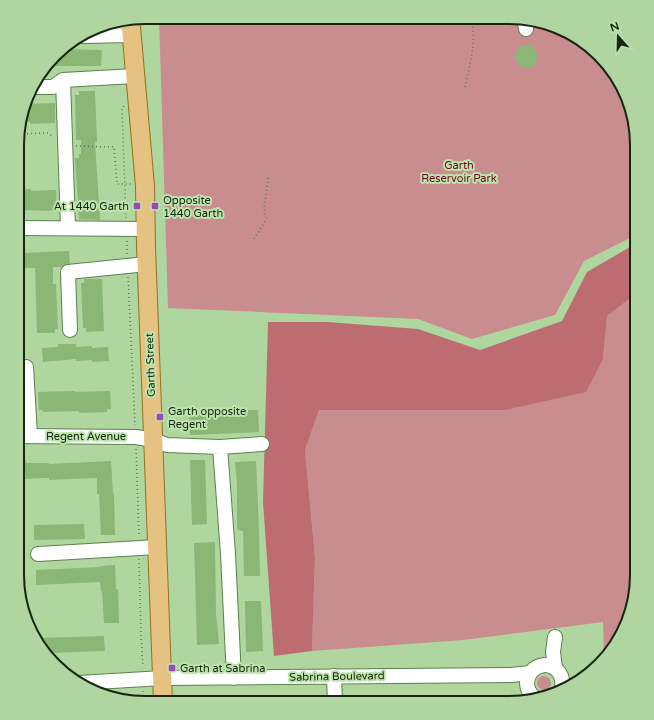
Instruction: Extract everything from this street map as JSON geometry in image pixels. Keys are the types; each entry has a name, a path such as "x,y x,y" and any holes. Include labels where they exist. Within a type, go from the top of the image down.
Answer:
{"main road":[{"name":"Garth Street","path":"132,25 145,186 147,264 145,438 157,547 163,696"}],"street":[{"path":"102,32 132,25"},
{"path":"39,87 53,87 63,80 135,76"},
{"path":"63,80 68,228"},
{"path":"24,228 146,229"},
{"path":"70,330 68,272 147,264"},
{"path":"24,436 26,367"},
{"name":"Regent Avenue","path":"24,436 145,438 167,445 220,447 262,444"},
{"path":"220,447 228,554 234,678"},
{"path":"38,554 157,547"},
{"path":"549,667 556,637"},
{"path":"531,690 534,668 549,667 559,672 563,683"},
{"name":"Sabrina Boulevard","path":"89,682 163,678 511,675 531,690"},
{"path":"334,676 335,696"}],"path":[{"path":"465,87 473,54 472,24"},
{"path":"137,94 122,109 134,416 145,438 136,454 140,634 143,696"},
{"path":"25,134 48,133 65,142 77,146 114,147 117,184 145,186"},
{"path":"254,239 266,220 264,208 269,175"}],"green space":[{"name":"Garth Reservoir Park","path":"159,24 525,25 548,30 562,36 583,49 595,59 610,78 618,92 624,106 628,122 630,137 630,238 584,261 555,315 472,339 418,319 168,308"},
{"path":"630,298 630,583 626,606 621,621 604,650 603,622 463,640 312,651 315,557 305,450 319,410 505,410 603,359 607,316"},
{"path":"541,676 547,676 551,680 551,686 547,690 541,690 537,686 537,680"}],"shaded area":[{"path":"630,247 630,298 607,316 603,359 586,392 505,410 319,410 305,450 315,557 312,651 274,656 263,502 268,322 328,322 418,329 480,350 562,321 587,272"}],"building":[{"path":"520,46 533,46 538,57 533,67 521,67 514,57"},
{"path":"71,49 102,50 101,66 53,66"},
{"path":"79,91 95,91 97,142 95,142 100,220 79,219 75,158 79,158 79,154 81,154 81,140 76,140 75,95 79,95"},
{"path":"55,103 55,123 30,124 30,122 26,122 31,104"},
{"path":"31,189 31,191 56,190 57,211 24,210 24,190"},
{"path":"69,251 70,263 61,267 53,267 53,284 56,284 58,329 55,329 55,333 37,333 35,268 24,268 24,253"},
{"path":"84,279 102,279 104,331 86,332 86,328 83,328 81,283 84,283"},
{"path":"58,344 76,344 76,347 92,346 92,348 108,347 109,361 92,362 92,360 76,361 76,359 43,362 42,348 58,347"},
{"path":"110,391 111,409 107,409 107,412 79,413 79,411 43,412 43,410 39,410 38,392"},
{"path":"258,410 259,432 190,435 189,413"},
{"path":"190,460 205,460 207,524 192,525"},
{"path":"24,461 26,461 26,463 49,464 111,461 114,493 115,535 101,535 97,478 49,480 49,478 24,479"},
{"path":"256,461 260,576 244,576 243,531 238,530 237,527 237,483 235,462"},
{"path":"84,524 85,539 34,540 34,525"},
{"path":"215,542 216,613 219,644 197,645 194,543"},
{"path":"115,565 116,589 118,589 119,623 104,623 100,582 36,585 36,570"},
{"path":"245,601 261,601 263,651 246,652"},
{"path":"104,636 105,651 52,653 42,638"}],"place":[{"name":"At 1440 Garth","path":"137,206"},
{"name":"Opposite 1440 Garth","path":"155,206"},
{"name":"Garth opposite Regent","path":"160,417"},
{"name":"Garth at Sabrina","path":"172,668"}]}
